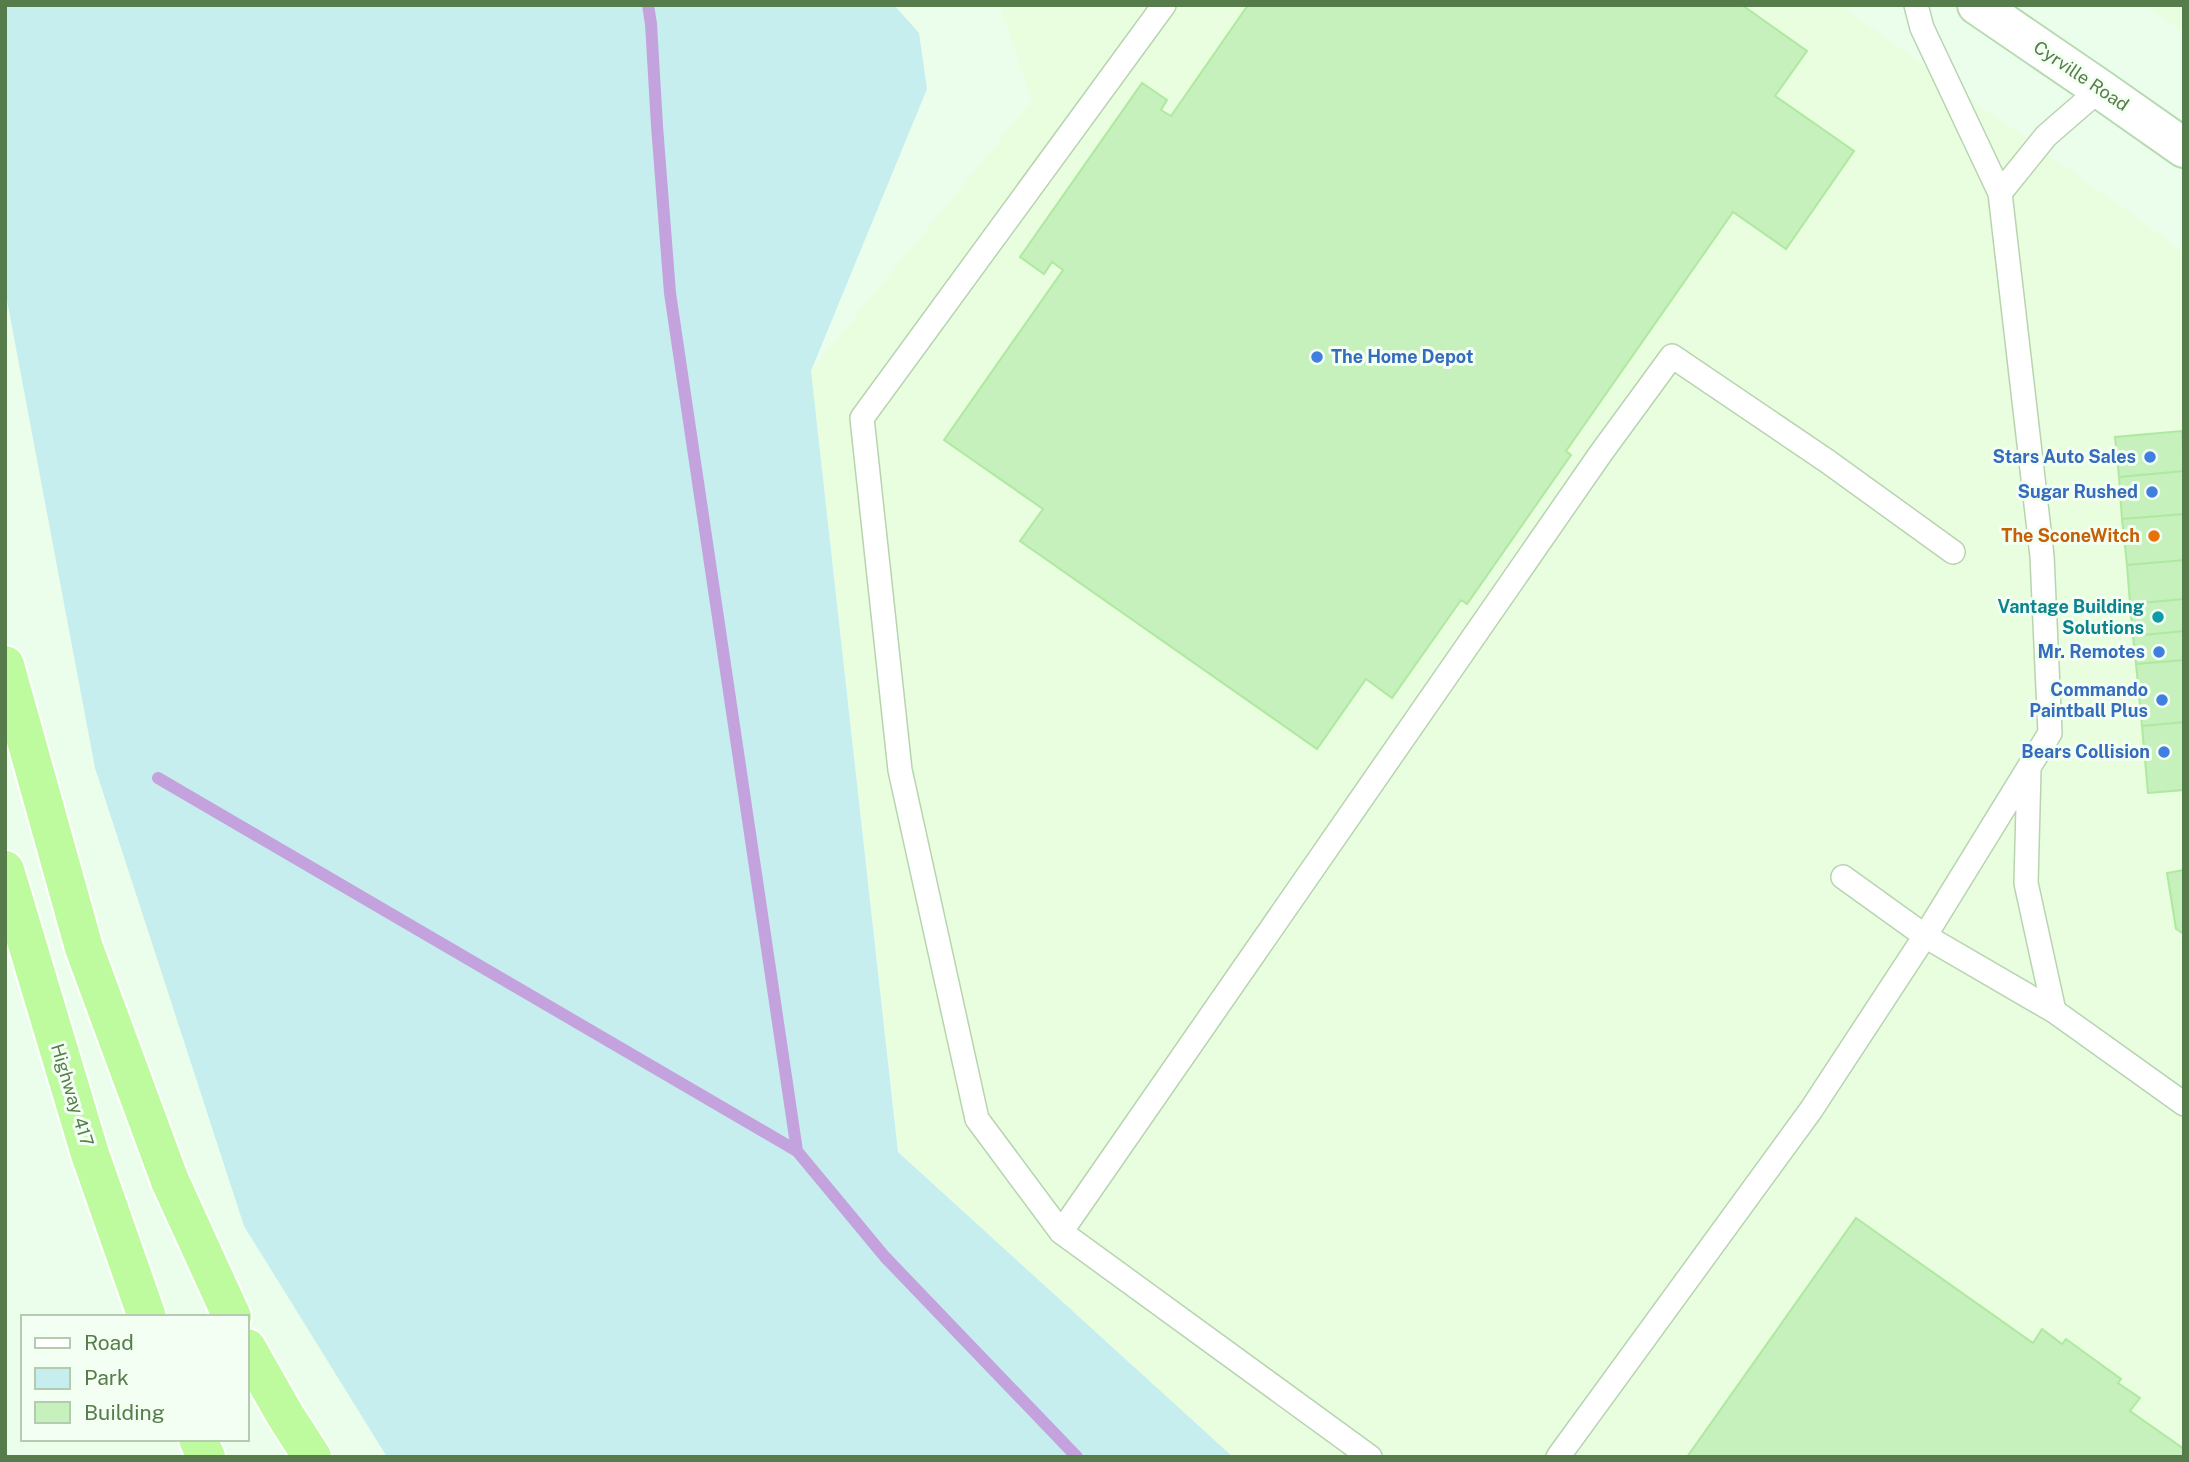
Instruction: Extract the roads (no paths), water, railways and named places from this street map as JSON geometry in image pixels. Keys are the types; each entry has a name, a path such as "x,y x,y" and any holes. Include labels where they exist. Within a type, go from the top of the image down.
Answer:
{"highway":[{"path":"5,666 85,948 170,1181 231,1315"},
{"name":"Highway 417","path":"5,870 90,1154 146,1315"},
{"path":"248,1350 312,1457"},
{"path":"199,1441 206,1457"}],"main road":[{"name":"Cyrville Road","path":"1976,5 2184,148"}],"lane":[{"path":"1164,5 862,418 900,770 977,1119 1061,1232 1370,1457"},
{"path":"1558,1457 1811,1110 1925,936 2050,733 2043,570 2000,193 1922,28 1916,5"},
{"path":"2000,193 2046,136 2100,89"},
{"path":"1061,1232 1601,453 1672,356 1827,461 1953,552"},
{"path":"2029,767 2026,883 2054,1012"},
{"path":"1843,877 1925,936 2054,1012 2184,1104"}],"waterway":[{"path":"648,5 670,293 797,1151 885,1257 1077,1457"},
{"path":"158,778 797,1151"}],"place":[{"name":"The Home Depot","path":"1317,357"},
{"name":"Stars Auto Sales","path":"2150,457"},
{"name":"Sugar Rushed","path":"2152,492"},
{"name":"The SconeWitch","path":"2154,536"},
{"name":"Vantage Building Solutions","path":"2158,617"},
{"name":"Mr. Remotes","path":"2159,652"},
{"name":"Commando Paintball Plus","path":"2162,700"},
{"name":"Bears Collision","path":"2164,752"}]}
